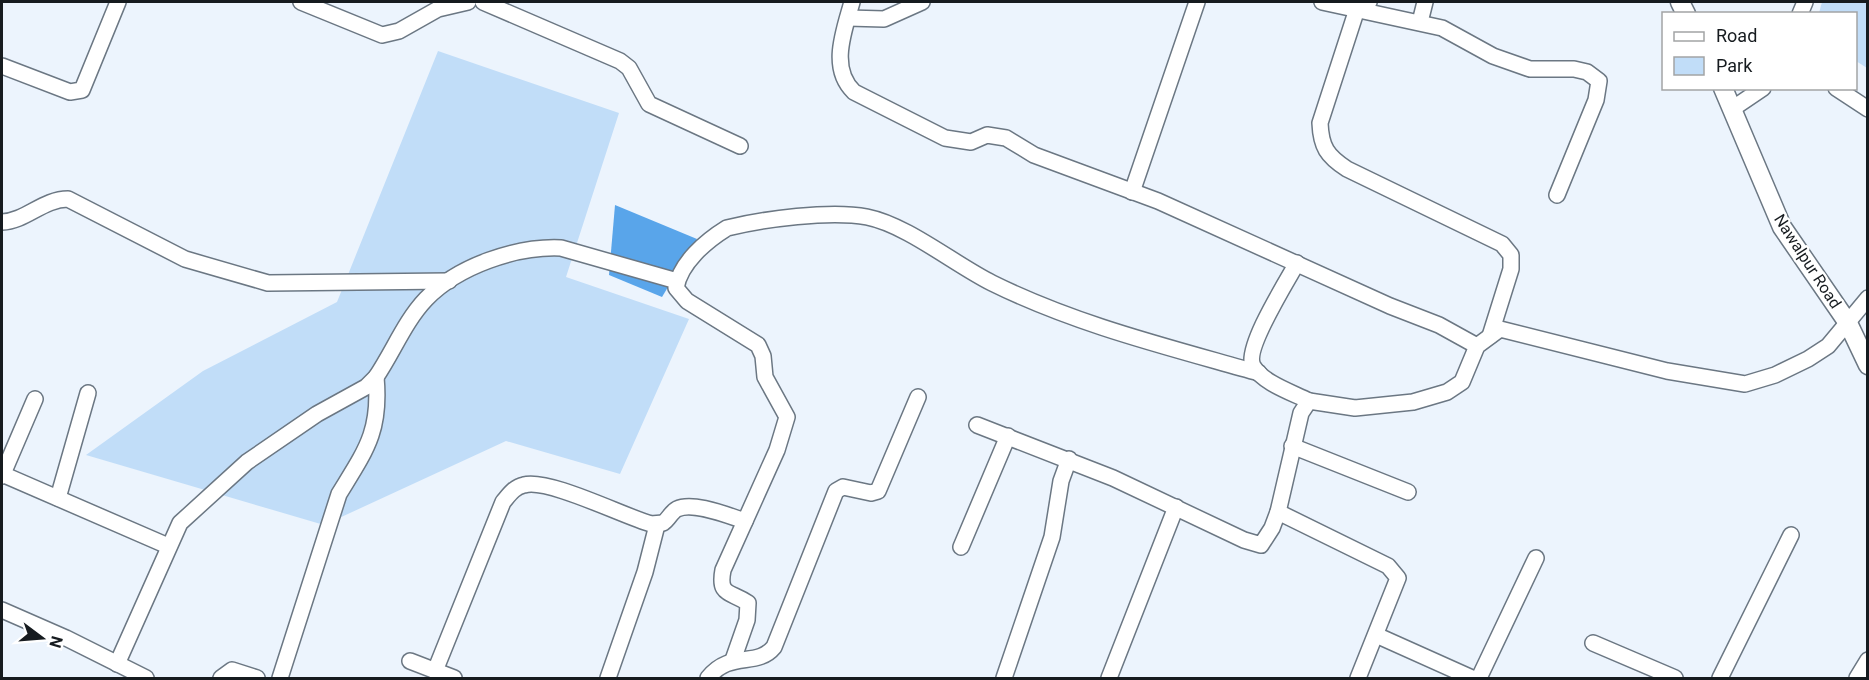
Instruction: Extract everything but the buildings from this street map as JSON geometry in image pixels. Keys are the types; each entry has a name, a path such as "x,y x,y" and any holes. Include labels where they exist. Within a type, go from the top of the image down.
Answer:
{"street":[{"path":"2,66 70,92 82,90 118,2"},
{"path":"301,2 382,35 399,31 438,9 468,2"},
{"path":"483,2 503,5 620,61 629,68 649,104 740,146"},
{"path":"852,2 840,55 841,72 845,83 854,92 945,138 971,142 987,135 996,135 1051,162 1132,192 1390,306 1439,325 1477,346"},
{"path":"848,18 884,19 922,2"},
{"path":"1132,192 1197,2"},
{"path":"1322,2 1363,5 1442,28 1511,63 1530,69 1574,69 1587,72 1599,81 1596,100 1557,195"},
{"path":"1420,22 1425,2"},
{"path":"1363,5 1320,123 1321,142 1330,158 1347,169 1502,244 1510,255 1511,269 1490,336"},
{"name":"Nawalpur Road","path":"1724,90 1782,227 1848,323 1868,365"},
{"path":"1732,110 1761,90"},
{"path":"1839,90 1868,109"},
{"path":"2,222 19,218 58,199 68,199 185,259 268,283 449,281"},
{"path":"733,660 747,620 748,603 723,589 720,583 723,570 777,450 787,417 765,377 763,356 758,345 678,294 678,280 692,257 713,237 727,228 826,215 860,216 889,223 992,283 1088,325 1259,373 1308,401 1355,408 1413,402 1435,396 1461,382 1477,346 1500,329 1524,333 1667,371 1745,384 1774,375 1808,359 1828,346 1868,298"},
{"path":"117,664 180,523 247,462 376,378 425,300 449,281 471,268 542,247 561,249 678,280"},
{"path":"1259,373 1251,359 1254,346 1297,264"},
{"path":"280,678 339,494 356,470 371,437 378,409 376,378"},
{"path":"58,498 88,393"},
{"path":"708,678 723,664 733,660 762,657 774,647 836,491 843,486 871,493 878,491 918,397"},
{"path":"35,399 2,475 168,546"},
{"path":"977,425 1069,459 1244,540 1261,545 1272,528 1278,512 1292,446 1301,413 1308,401"},
{"path":"961,546 1008,436"},
{"path":"1292,446 1408,492"},
{"path":"1004,678 1052,537 1061,482 1069,459"},
{"path":"435,671 486,539 503,502 513,490 523,485 542,484 640,521 657,525"},
{"path":"608,678 645,572 657,525 684,507 707,510 745,521"},
{"path":"1109,678 1176,507"},
{"path":"1278,512 1388,566 1398,578 1358,678"},
{"path":"1720,678 1791,535"},
{"path":"1479,678 1536,558"},
{"path":"2,610 146,678"},
{"path":"1376,636 1472,678"},
{"path":"1593,643 1670,678"},
{"path":"1857,678 1868,660"},
{"path":"410,661 454,678"},
{"path":"221,678 232,670 257,678"}],"green space":[{"path":"1822,2 1867,2 1867,68 1857,62 1857,12 1819,12"},
{"path":"438,51 619,113 566,277 689,319 620,474 506,441 324,525 86,455 203,371 337,302"}],"water":[{"path":"615,205 697,239 662,297 609,275"}]}
